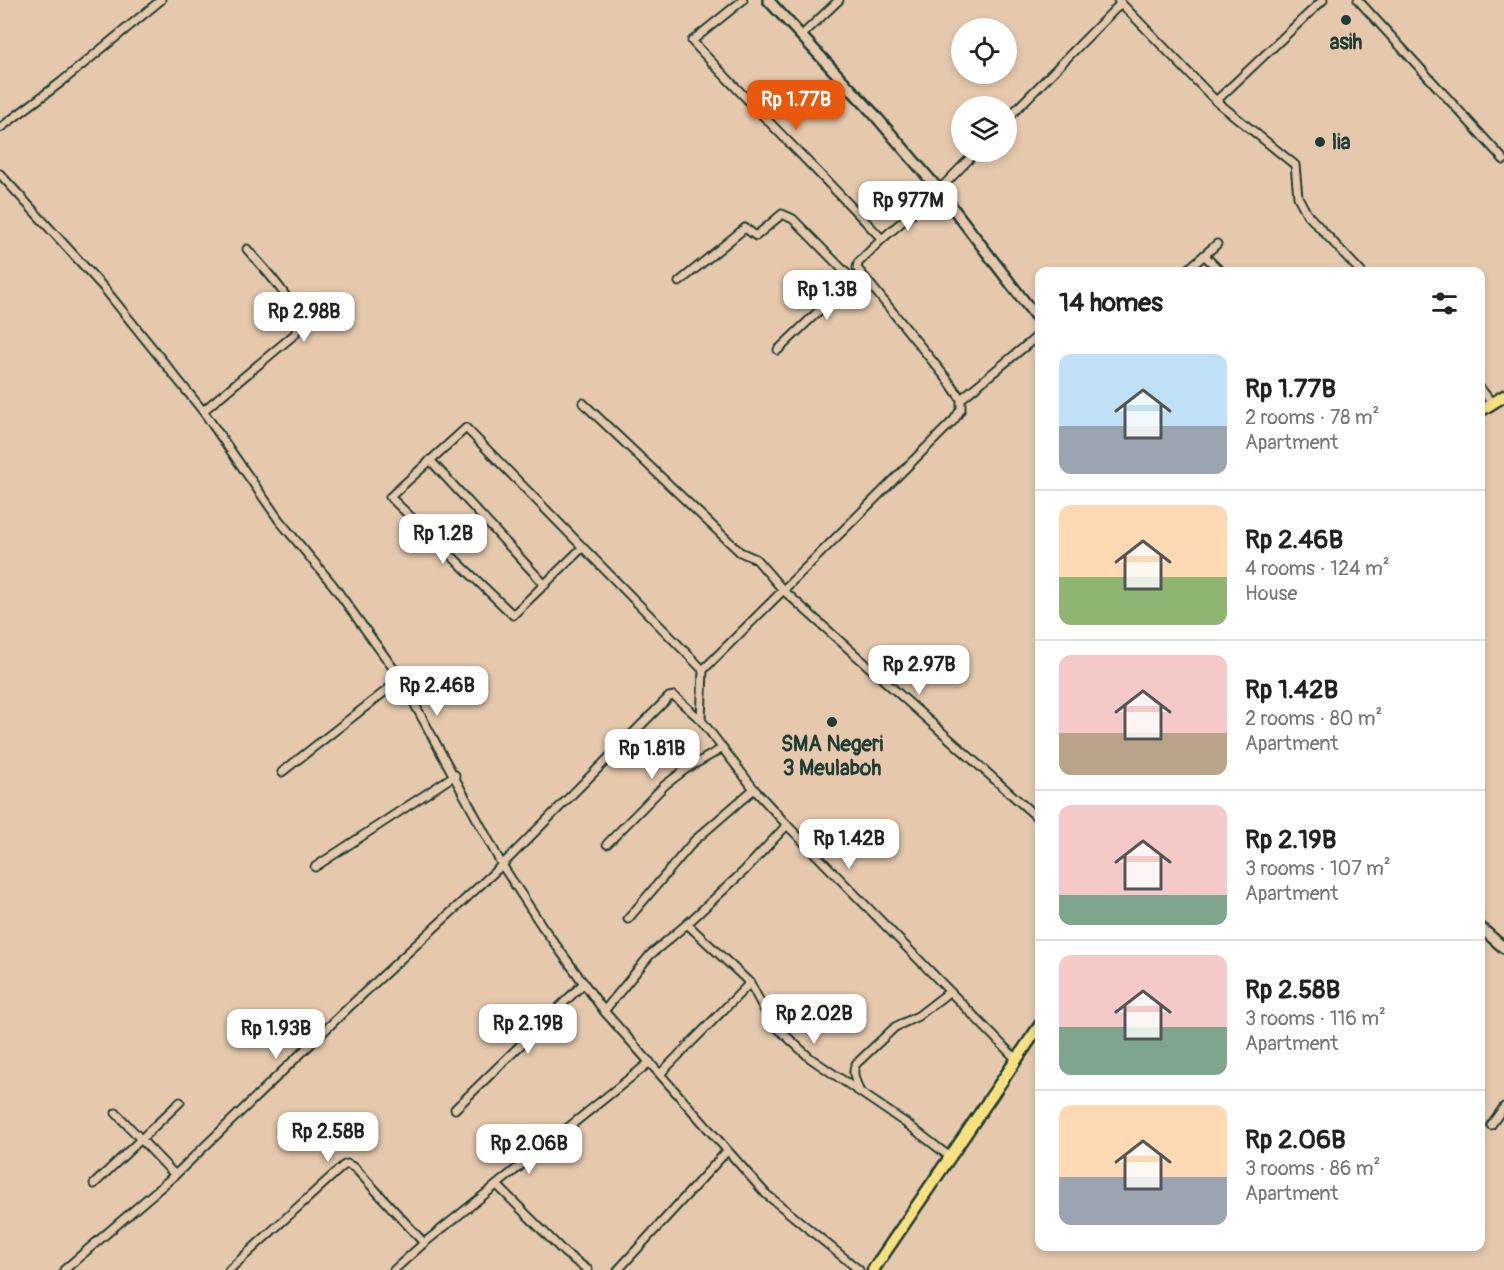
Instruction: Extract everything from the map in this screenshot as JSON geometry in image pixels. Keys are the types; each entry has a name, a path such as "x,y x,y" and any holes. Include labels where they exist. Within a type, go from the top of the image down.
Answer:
{"main road":[{"path":"1485,408 1504,396"},
{"path":"873,1270 1035,1032"}],"street":[{"path":"0,128 60,83 161,0"},
{"path":"743,0 692,41 762,117 810,162 882,239"},
{"path":"768,0 939,190 1035,315"},
{"path":"801,36 838,0"},
{"path":"1216,101 1323,0"},
{"path":"1358,0 1504,160"},
{"path":"1017,108 1119,1 1216,101 1295,165 1298,197 1307,214 1356,267"},
{"path":"701,720 703,670 954,420 961,409 961,399 947,379 857,268 858,263 882,239 939,190 966,162"},
{"path":"0,174 104,288 203,411 279,520 333,585 401,679 502,865 542,926 604,1011 766,1194 860,1270"},
{"path":"678,282 745,228 756,236 782,214 794,219 852,279"},
{"path":"1191,267 1217,244"},
{"path":"203,411 295,334 298,329 296,315 288,300 247,249"},
{"path":"1204,255 1216,267"},
{"path":"778,350 860,273"},
{"path":"961,399 1035,338"},
{"path":"1485,394 1492,403"},
{"path":"583,403 740,552 756,559 783,590 1035,816"},
{"path":"583,547 513,615 390,497 466,428 583,547 703,670"},
{"path":"430,460 545,585"},
{"path":"282,772 401,679"},
{"path":"64,1270 176,1175 349,1007 502,865 669,697 674,696 701,720 754,789 787,825 1016,1059"},
{"path":"607,844 665,785 686,769 723,748"},
{"path":"315,867 454,775"},
{"path":"628,919 694,841 754,789"},
{"path":"604,1011 650,955 687,924 744,870 787,825"},
{"path":"687,924 750,983 771,1022 810,1058 910,1126 950,1157"},
{"path":"1485,931 1504,948"},
{"path":"454,1109 584,983"},
{"path":"661,1073 750,983"},
{"path":"859,1090 854,1077 856,1064 895,1027 918,1016 949,992"},
{"path":"394,1270 424,1243 650,1062"},
{"path":"94,1184 180,1102"},
{"path":"1491,1125 1504,1107"},
{"path":"116,1113 176,1175"},
{"path":"618,1270 727,1151"},
{"path":"229,1270 347,1164 355,1168 424,1243"},
{"path":"497,1185 565,1252 588,1270"}],"place":[{"name":"asih","path":"1346,20"},
{"name":"lia","path":"1320,142"},
{"name":"SMA Negeri 3 Meulaboh","path":"832,722"}]}
